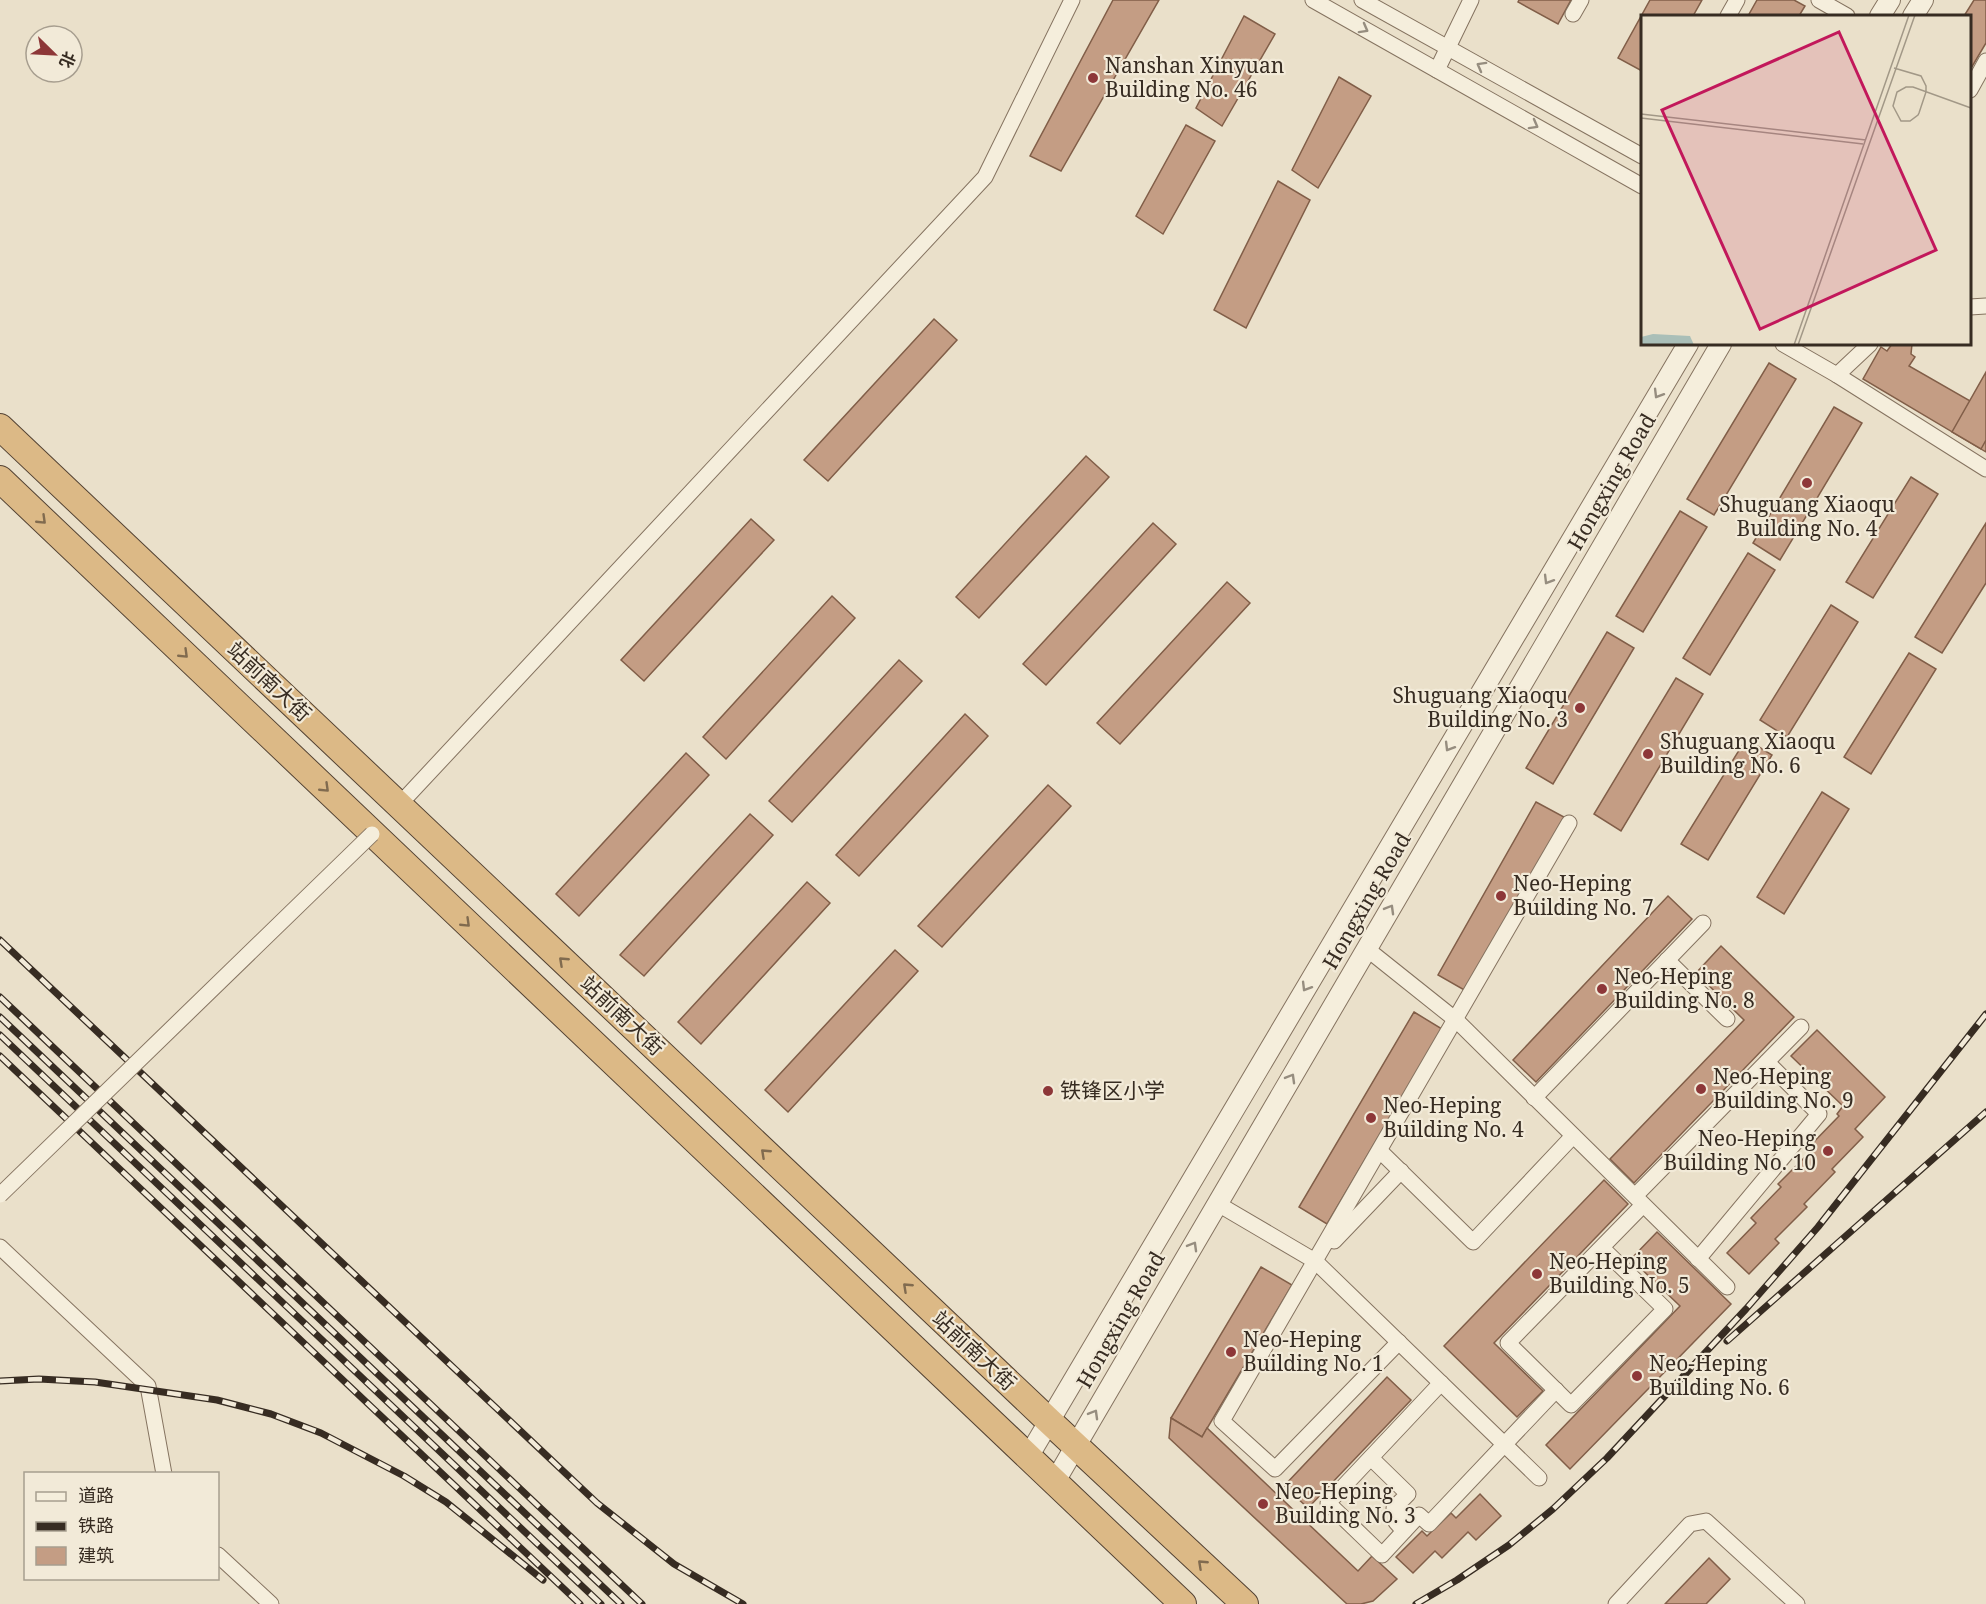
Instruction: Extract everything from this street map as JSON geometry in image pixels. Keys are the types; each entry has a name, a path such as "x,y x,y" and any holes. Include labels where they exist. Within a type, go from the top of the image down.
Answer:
{"highway":[{"name":"站前南大街","path":"0,427 1245,1604"},
{"name":"站前南大街","path":"0,479 1183,1604"}],"street":[{"path":"399,805 985,177 1072,0"},
{"path":"1313,0 1641,185"},
{"path":"1362,0 1641,155"},
{"path":"1437,70 1471,0"},
{"path":"1573,14 1581,0"},
{"path":"1729,15 1737,0"},
{"path":"1819,0 1845,15"},
{"path":"1881,15 1890,0"},
{"path":"1914,15 1923,0"},
{"path":"1971,88 1986,62"},
{"path":"1971,307 1986,306"},
{"name":"Hongxing Road","path":"1028,1457 1687,345"},
{"name":"Hongxing Road","path":"1054,1483 1720,345"},
{"path":"1785,345 1837,375 1986,469"},
{"path":"1837,375 1869,345"},
{"path":"1399,1342 1275,1469 1222,1421 1569,823"},
{"path":"0,1195 372,834"},
{"path":"1534,1098 1703,923"},
{"path":"1367,949 1456,1020 1727,1287"},
{"path":"1668,960 1727,1019"},
{"path":"1602,1248 1665,1309 1571,1405 1508,1343 1602,1248 1639,1201 1801,1027"},
{"path":"1698,1259 1819,1114 1767,1062"},
{"path":"1380,1151 1473,1242 1573,1136"},
{"path":"1315,1261 1401,1171"},
{"path":"1218,1204 1315,1261 1539,1478"},
{"path":"0,1247 148,1386 164,1472"},
{"path":"1441,1383 1328,1503 1382,1555 1419,1515 1429,1524 1556,1390"},
{"path":"1371,1458 1408,1494 1394,1508 1402,1516 1396,1522 1404,1531"},
{"path":"1616,1604 1690,1524 1706,1521 1797,1604"},
{"path":"219,1556 271,1604"}],"building":[{"name":"Nanshan Xinyuan Building No. 46","path":"1113,0 1159,0 1061,171 1030,156"},
{"path":"1519,0 1571,0 1558,24 1518,2"},
{"path":"1650,0 1702,0 1694,15 1642,15"},
{"path":"1757,0 1794,0 1805,6 1800,15 1749,15"},
{"path":"1974,0 1986,0 1986,43 1971,68 1971,15 1965,15"},
{"name":"Nanshan Xinyuan Building No. 46","path":"1244,16 1275,34 1222,126 1196,108"},
{"path":"1641,16 1641,70 1618,58"},
{"name":"Nanshan Xinyuan Building No. 46","path":"1339,77 1371,96 1318,188 1292,170"},
{"name":"Nanshan Xinyuan Building No. 46","path":"1186,125 1215,141 1163,234 1136,216"},
{"path":"1278,181 1310,200 1246,328 1214,310"},
{"path":"934,319 957,340 828,481 804,460"},
{"path":"1891,345 1912,345 1911,354 1915,357 1909,366 1986,410 1986,452 1863,379 1881,347 1887,351"},
{"path":"1769,363 1796,379 1714,515 1687,499"},
{"path":"1986,372 1986,440 1981,449 1952,432"},
{"name":"Shuguang Xiaoqu Building No. 4","path":"1834,407 1862,423 1780,560 1753,543"},
{"path":"1086,456 1109,477 979,618 956,597"},
{"path":"1911,477 1938,494 1873,598 1846,582"},
{"path":"1680,511 1707,527 1643,632 1616,616"},
{"path":"751,519 774,540 644,681 621,660"},
{"path":"1153,523 1176,544 1046,685 1023,664"},
{"path":"1986,523 1986,583 1942,653 1915,637"},
{"path":"1748,553 1775,570 1710,675 1683,658"},
{"path":"1227,582 1250,603 1120,744 1097,723"},
{"path":"832,596 855,618 726,759 703,737"},
{"path":"1831,605 1858,622 1787,737 1760,720"},
{"name":"Shuguang Xiaoqu Building No. 3","path":"1607,632 1634,648 1553,784 1526,768"},
{"path":"1909,653 1936,669 1871,774 1844,757"},
{"path":"899,660 922,681 792,822 769,801"},
{"name":"Shuguang Xiaoqu Building No. 6","path":"1676,678 1703,694 1621,831 1594,814"},
{"path":"965,714 988,736 859,876 836,855"},
{"path":"1746,739 1772,755 1708,860 1681,844"},
{"path":"686,753 709,775 579,916 556,894"},
{"path":"1048,785 1071,806 942,947 918,926"},
{"path":"1822,792 1849,809 1784,914 1757,897"},
{"name":"Neo-Heping Building No. 7","path":"1536,802 1564,817 1466,991 1438,975"},
{"path":"750,814 773,835 644,976 620,955"},
{"path":"807,882 830,903 701,1044 678,1022"},
{"name":"Neo-Heping Building No. 8","path":"1668,896 1692,919 1536,1082 1513,1060"},
{"name":"Neo-Heping Building No. 9","path":"1721,946 1794,1017 1634,1183 1610,1159 1744,1020 1696,973"},
{"path":"895,950 918,971 788,1112 765,1090"},
{"name":"Neo-Heping Building No. 4","path":"1414,1012 1442,1029 1327,1224 1299,1207"},
{"name":"Neo-Heping Building No. 10","path":"1817,1030 1885,1097 1855,1129 1863,1137 1832,1169 1835,1172 1804,1204 1807,1207 1775,1239 1779,1243 1749,1274 1727,1253 1756,1223 1751,1218 1781,1187 1778,1184 1809,1153 1806,1150 1839,1116 1837,1114 1843,1106 1791,1056"},
{"name":"Neo-Heping Building No. 5","path":"1604,1180 1628,1204 1494,1343 1543,1391 1517,1417 1444,1346"},
{"name":"Neo-Heping Building No. 6","path":"1657,1232 1731,1304 1570,1469 1546,1445 1680,1306 1631,1259"},
{"name":"Neo-Heping Building No. 1","path":"1261,1267 1292,1285 1202,1437 1171,1418"},
{"path":"1387,1377 1411,1400 1308,1508 1284,1486"},
{"name":"Neo-Heping Building No. 3","path":"1171,1418 1202,1437 1207,1428 1358,1571 1372,1556 1397,1579 1373,1601 1347,1604 1169,1438"},
{"path":"1480,1494 1501,1516 1476,1540 1468,1532 1442,1558 1435,1551 1413,1573 1396,1557 1422,1531 1427,1536 1451,1513 1456,1518"},
{"path":"1709,1558 1730,1579 1706,1604 1665,1604"}],"railway":[{"path":"0,940 597,1503 674,1564 743,1604"},
{"path":"0,997 642,1604"},
{"path":"1416,1604 1509,1545 1553,1509 1607,1458 1746,1309 1818,1227 1986,1014"},
{"path":"0,1017 621,1604"},
{"path":"0,1035 601,1604"},
{"path":"0,1056 580,1604"},
{"path":"1727,1341 1986,1112"},
{"path":"0,1381 39,1379 95,1382 217,1400 271,1414 321,1433 404,1476 446,1502 543,1580"}],"place":[{"name":"Nanshan Xinyuan Building No. 46","path":"1093,78"},
{"name":"Shuguang Xiaoqu Building No. 4","path":"1807,483"},
{"name":"Shuguang Xiaoqu Building No. 3","path":"1580,708"},
{"name":"Shuguang Xiaoqu Building No. 6","path":"1648,754"},
{"name":"Neo-Heping Building No. 7","path":"1501,896"},
{"name":"Neo-Heping Building No. 8","path":"1602,989"},
{"name":"Neo-Heping Building No. 9","path":"1701,1089"},
{"name":"铁锋区小学","path":"1048,1091"},
{"name":"Neo-Heping Building No. 4","path":"1371,1118"},
{"name":"Neo-Heping Building No. 10","path":"1828,1151"},
{"name":"Neo-Heping Building No. 5","path":"1537,1274"},
{"name":"Neo-Heping Building No. 1","path":"1231,1352"},
{"name":"Neo-Heping Building No. 6","path":"1637,1376"},
{"name":"Neo-Heping Building No. 3","path":"1263,1504"}]}
